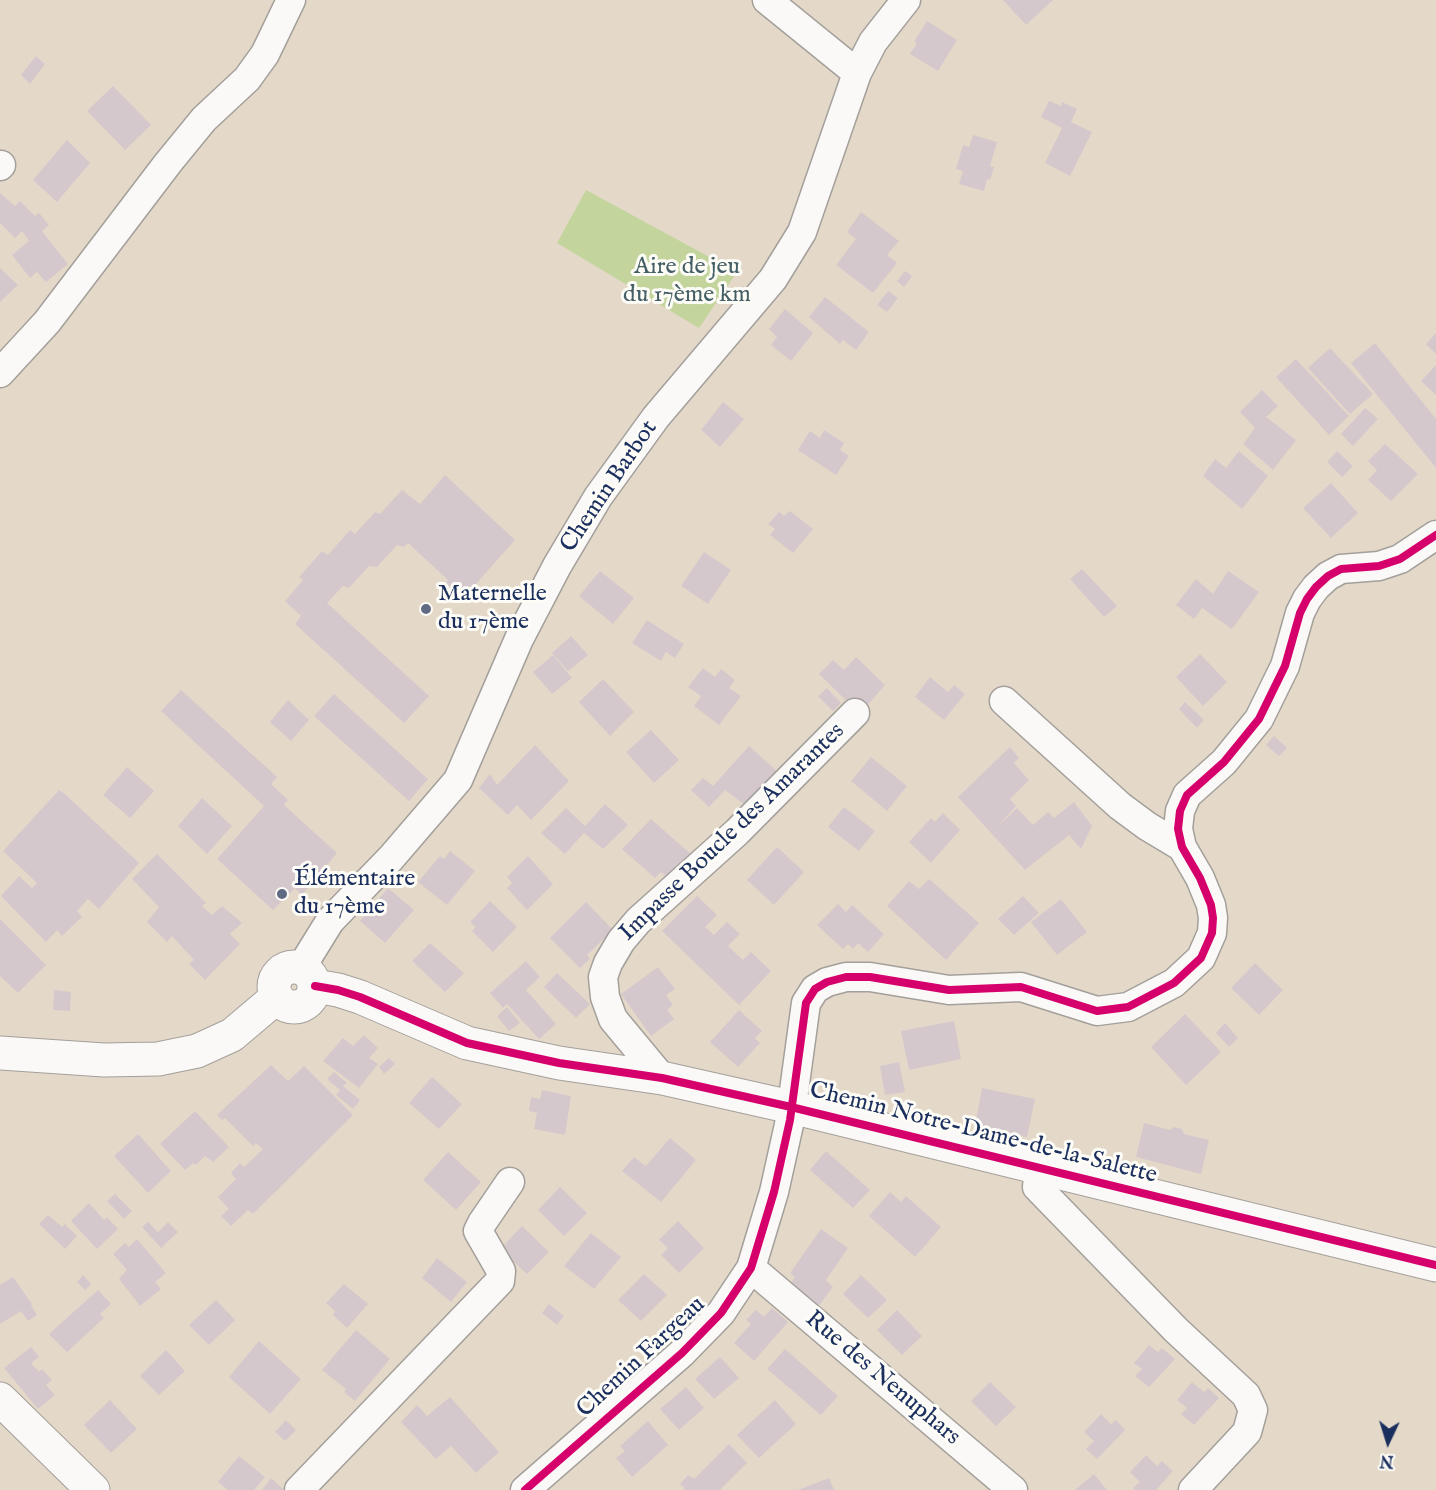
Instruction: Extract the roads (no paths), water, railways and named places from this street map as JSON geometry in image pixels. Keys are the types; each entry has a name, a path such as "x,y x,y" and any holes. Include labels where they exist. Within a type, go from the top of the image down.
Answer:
{"street":[{"path":"0,373 47,322 204,119 247,79 265,54 291,0"},
{"path":"767,0 857,73"},
{"name":"Chemin Barbot","path":"308,977 330,921 391,858 458,780 519,639 557,566 597,497 656,417 773,279 802,232 857,73 873,42 906,0"},
{"name":"Chemin Fargeau","path":"525,1490 682,1353 721,1313 751,1268 774,1192 790,1120 806,1004 814,989 827,982 846,977 870,977 949,990 1021,987 1097,1011 1128,1007 1174,983 1201,958 1212,933 1213,918 1210,905 1200,878 1182,847 1178,829 1180,811 1187,795 1224,762 1259,719 1285,666 1300,613 1316,587 1328,576 1341,569 1379,566 1400,559 1436,535"},
{"path":"1004,701 1120,806 1182,847"},
{"name":"Impasse Boucle des Amarantes","path":"662,1078 613,1019 605,997 603,977 608,963 621,940 638,921 737,832 855,713"},
{"path":"0,1053 104,1060 158,1059 197,1051 232,1035 277,998 288,1006 300,1006 311,998 308,977"},
{"name":"Chemin Notre-Dame-de-la-Salette","path":"308,977 467,1043 559,1063 662,1078 791,1107 1436,1265"},
{"path":"1039,1168 1036,1187 1176,1330 1246,1395 1253,1410 1247,1432 1193,1490"},
{"path":"299,1490 500,1281 501,1271 478,1231 510,1182"},
{"name":"Rue des Nenuphars","path":"751,1268 1013,1490"},
{"path":"0,1399 93,1490"}],"place":[{"name":"Maternelle du 17ème","path":"426,609"},
{"name":"Élémentaire du 17ème","path":"282,894"}],"park label":[{"name":"Aire de jeu du 17ème km","path":"687,282"}]}
